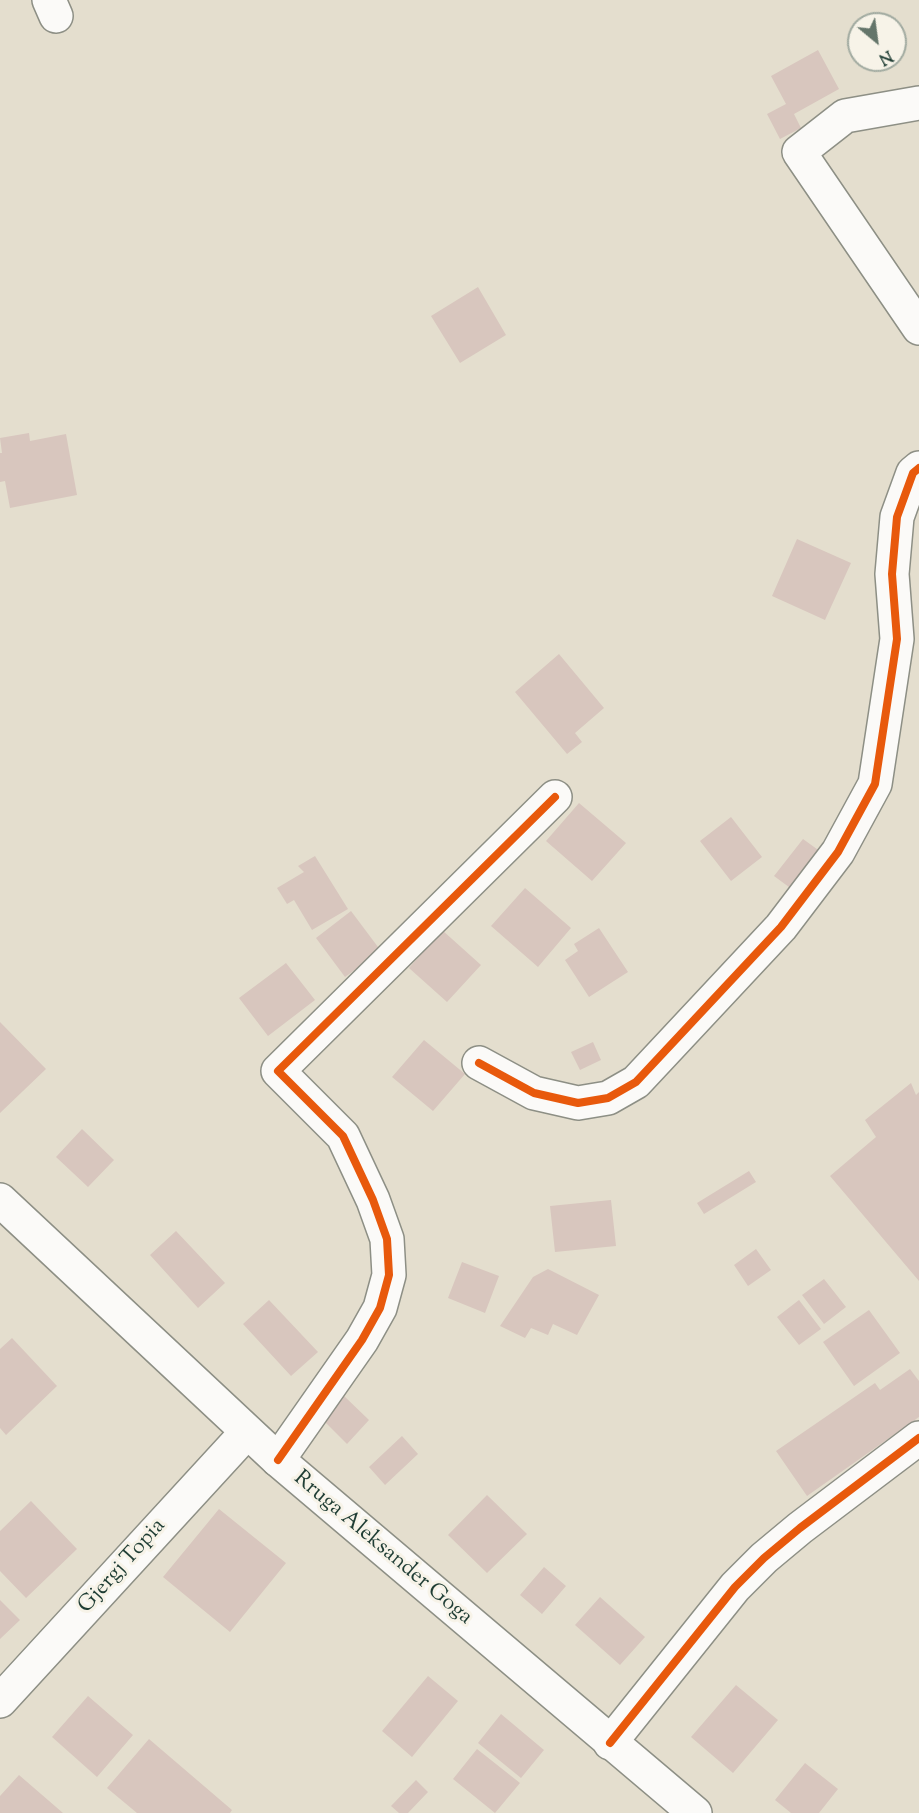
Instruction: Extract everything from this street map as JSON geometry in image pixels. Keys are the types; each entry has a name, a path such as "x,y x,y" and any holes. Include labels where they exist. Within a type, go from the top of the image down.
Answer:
{"street":[{"path":"919,103 845,116 799,152 919,328"},
{"path":"478,1063 534,1093 578,1103 608,1098 636,1082 781,927 838,852 875,784 897,639 892,574 897,517 913,473 919,468"},
{"path":"278,1460 362,1340 380,1308 389,1275 387,1239 373,1200 343,1136 278,1071 555,797"},
{"name":"Rruga Aleksander Goga","path":"0,1200 278,1460 695,1813"},
{"name":"Gjergj Topia","path":"0,1701 247,1432"},
{"path":"610,1743 735,1587 764,1558 919,1438"}],"building":[{"path":"818,50 839,89 794,114 801,128 780,139 767,114 786,104 771,76"},
{"path":"478,287 506,335 460,363 431,316"},
{"path":"29,433 30,441 66,434 77,495 10,508 5,481 0,482 0,453 2,453 0,438"},
{"path":"797,539 851,563 825,620 772,596"},
{"path":"559,654 604,708 575,733 582,742 567,754 515,692"},
{"path":"579,803 626,843 592,881 546,841"},
{"path":"731,817 762,857 731,881 700,841"},
{"path":"803,839 821,852 793,890 774,876"},
{"path":"315,856 348,909 312,930 294,900 287,904 277,888 304,872 298,866"},
{"path":"525,888 571,928 538,967 491,926"},
{"path":"351,911 381,951 345,977 316,938"},
{"path":"599,928 628,972 589,997 565,960 578,951 574,944"},
{"path":"442,930 481,965 447,1002 409,968"},
{"path":"286,963 315,1000 268,1036 239,998"},
{"path":"0,1022 46,1069 0,1113"},
{"path":"424,1040 465,1074 433,1111 392,1077"},
{"path":"593,1042 601,1060 580,1070 571,1052"},
{"path":"911,1083 916,1095 919,1092 919,1281 830,1176 876,1137 865,1120"},
{"path":"82,1129 114,1160 88,1187 56,1157"},
{"path":"749,1171 756,1182 704,1214 697,1203"},
{"path":"611,1200 616,1246 555,1252 550,1206"},
{"path":"176,1231 225,1283 198,1308 150,1255"},
{"path":"756,1249 771,1270 748,1286 734,1265"},
{"path":"462,1262 499,1276 485,1313 448,1298"},
{"path":"548,1269 599,1295 577,1335 553,1324 548,1335 531,1328 525,1338 500,1326 533,1277"},
{"path":"824,1279 846,1307 824,1324 802,1295"},
{"path":"269,1300 318,1352 291,1376 243,1324"},
{"path":"799,1300 821,1329 799,1345 777,1317"},
{"path":"869,1310 900,1353 854,1386 823,1342"},
{"path":"12,1338 57,1386 6,1435 0,1428 0,1349"},
{"path":"910,1369 919,1381 919,1417 807,1496 776,1451 875,1383 880,1390"},
{"path":"343,1395 369,1420 347,1444 321,1418"},
{"path":"402,1436 418,1454 385,1485 369,1467"},
{"path":"487,1495 527,1534 487,1573 448,1535"},
{"path":"31,1501 77,1549 26,1598 0,1571 0,1531"},
{"path":"219,1509 286,1563 230,1632 163,1577"},
{"path":"544,1567 566,1586 542,1614 520,1595"},
{"path":"600,1597 645,1637 620,1665 575,1625"},
{"path":"0,1600 20,1620 0,1639"},
{"path":"428,1676 458,1701 412,1757 382,1731"},
{"path":"736,1685 778,1720 733,1773 691,1737"},
{"path":"88,1696 133,1735 97,1777 52,1737"},
{"path":"501,1714 544,1750 521,1778 478,1743"},
{"path":"149,1739 232,1810 230,1813 137,1813 107,1788"},
{"path":"477,1749 520,1783 495,1813 453,1779"},
{"path":"805,1763 838,1789 819,1813 791,1813 775,1800"},
{"path":"19,1775 63,1813 0,1813 0,1796"},
{"path":"416,1780 428,1792 408,1813 399,1813 391,1806"}],"cycle path":[{"path":"479,1063 534,1093 578,1103 608,1098 636,1082 781,927 838,852 875,784 897,639 892,574 897,517 913,473 919,468"},
{"path":"278,1460 362,1340 380,1308 389,1275 387,1239 373,1200 343,1136 278,1071 555,797"},
{"path":"610,1743 735,1587 764,1558 919,1438"}]}
